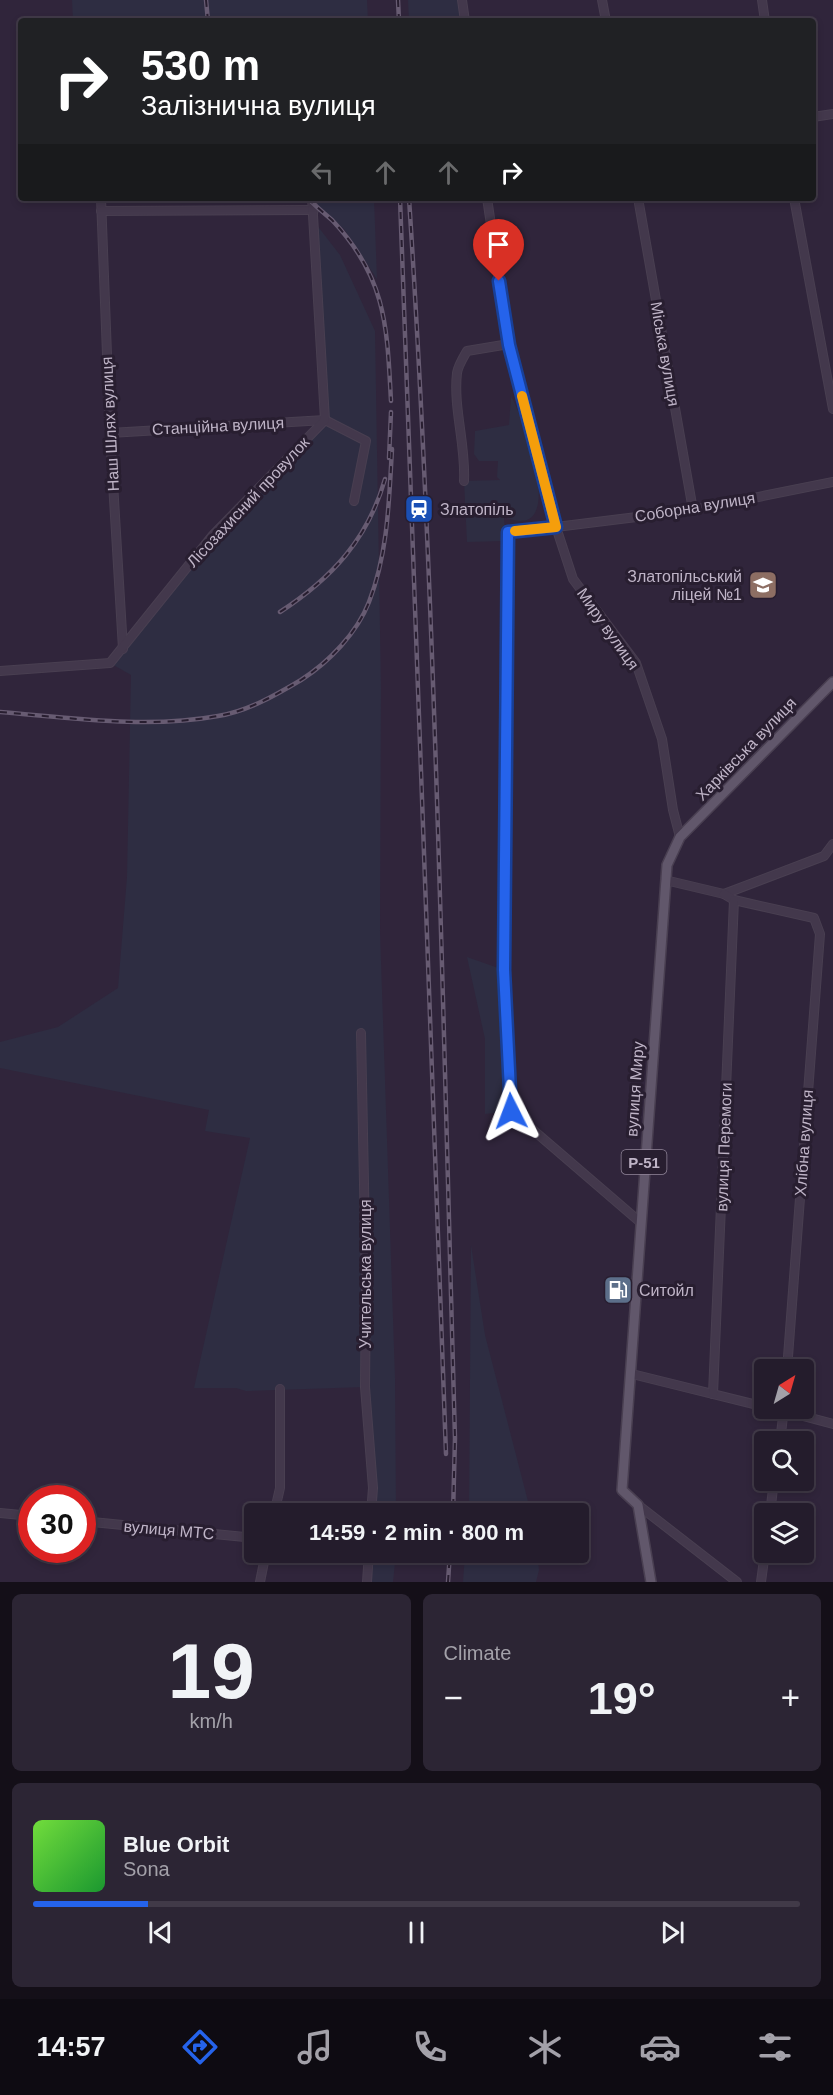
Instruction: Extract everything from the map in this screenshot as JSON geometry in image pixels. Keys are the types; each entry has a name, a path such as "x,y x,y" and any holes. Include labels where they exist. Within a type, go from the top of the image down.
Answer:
{"main road":[{"name":"Харківська вулиця","path":"680,837 833,682"},
{"name":"вулиця Миру","path":"638,1505 622,1490 632,1374 640,1222 665,880 667,865 680,837"},
{"path":"638,1505 651,1582"}],"street":[{"path":"462,0 465,18"},
{"path":"602,0 605,18"},
{"path":"762,0 765,18"},
{"path":"816,117 833,114"},
{"name":"Наш Шлях вулиця","path":"101,201 110,433 123,649"},
{"path":"312,201 325,420 366,441 354,501"},
{"name":"Миру вулиця","path":"487,201 509,344 556,527 573,579 636,663 662,739 673,810 680,837"},
{"name":"Міська вулиця","path":"639,201 693,510"},
{"path":"795,201 833,409"},
{"path":"101,211 314,210"},
{"path":"464,482 466,455 459,426 457,371 467,351 509,344"},
{"name":"Станційна вулиця","path":"110,433 325,420"},
{"name":"Лісозахисний провулок","path":"0,671 110,663 213,535 325,420"},
{"name":"Соборна вулиця","path":"640,1222 511,1111 504,970 508,532 693,510 833,482"},
{"path":"724,894 824,856 833,844"},
{"path":"665,880 724,894 734,900"},
{"name":"Хлібна вулиця","path":"734,900 814,918 820,934 788,1359"},
{"name":"вулиця Перемоги","path":"713,1394 734,900"},
{"name":"Учительська вулиця","path":"361,1034 366,1284 365,1387 373,1488 372,1503"},
{"path":"632,1374 754,1404"},
{"path":"277,1503 280,1488 280,1389"},
{"path":"814,1419 833,1424"},
{"path":"638,1505 736,1582"},
{"path":"0,1513 18,1515"},
{"name":"вулиця МТС","path":"96,1522 244,1537"},
{"path":"260,1582 264,1563"},
{"path":"367,1582 368,1563"},
{"path":"761,1582 764,1563"}],"shaded area":[{"path":"72,0 367,0 368,18 73,18"},
{"path":"408,0 462,0 465,18 409,18"},
{"path":"311,201 374,201 377,279 344,229"},
{"path":"316,224 340,255 375,331 381,688 380,931 395,1378 396,1503 371,1503 365,1387 246,1391 236,1388 194,1388 250,1138 205,1131 209,1110 0,1068 0,1042 58,1027 118,988 127,877 131,675 110,663 213,535 325,420"},
{"path":"511,396 525,429 537,476 539,497 535,513 524,521 504,517 505,541 467,542 464,481 500,480 497,477 498,461 479,461 474,454 475,431 509,425"},
{"path":"467,957 504,970 511,1111 485,1114 485,1039"},
{"path":"471,1245 485,1335 528,1503 469,1503"},
{"path":"368,1563 395,1563 393,1582 367,1582"},
{"path":"464,1563 538,1563 536,1582 463,1582"}],"railway":[{"path":"206,0 208,18"},
{"path":"398,0 399,18"},
{"path":"311,201 350,241 364,262 374,284 385,327 391,401"},
{"path":"400,201 446,1454"},
{"path":"409,201 426,508 438,818 455,1438 453,1503"},
{"path":"389,458 391,412"},
{"path":"0,712 109,721 191,720 229,714 272,697 301,680 322,665 350,636 369,602 384,546 392,449"},
{"path":"280,612 316,585 346,555 369,520 385,479"},
{"path":"448,1582 449,1563"}],"slow traffic":[{"path":"515,531 556,527 522,396"}],"place":[{"name":"Златопіль","path":"419,509"},
{"name":"Златопільський ліцей №1","path":"763,585"},
{"name":"Ситойл","path":"618,1290"}],"route":[{"path":"499,281 509,345 556,527 508,532 504,970 511,1111"}]}
